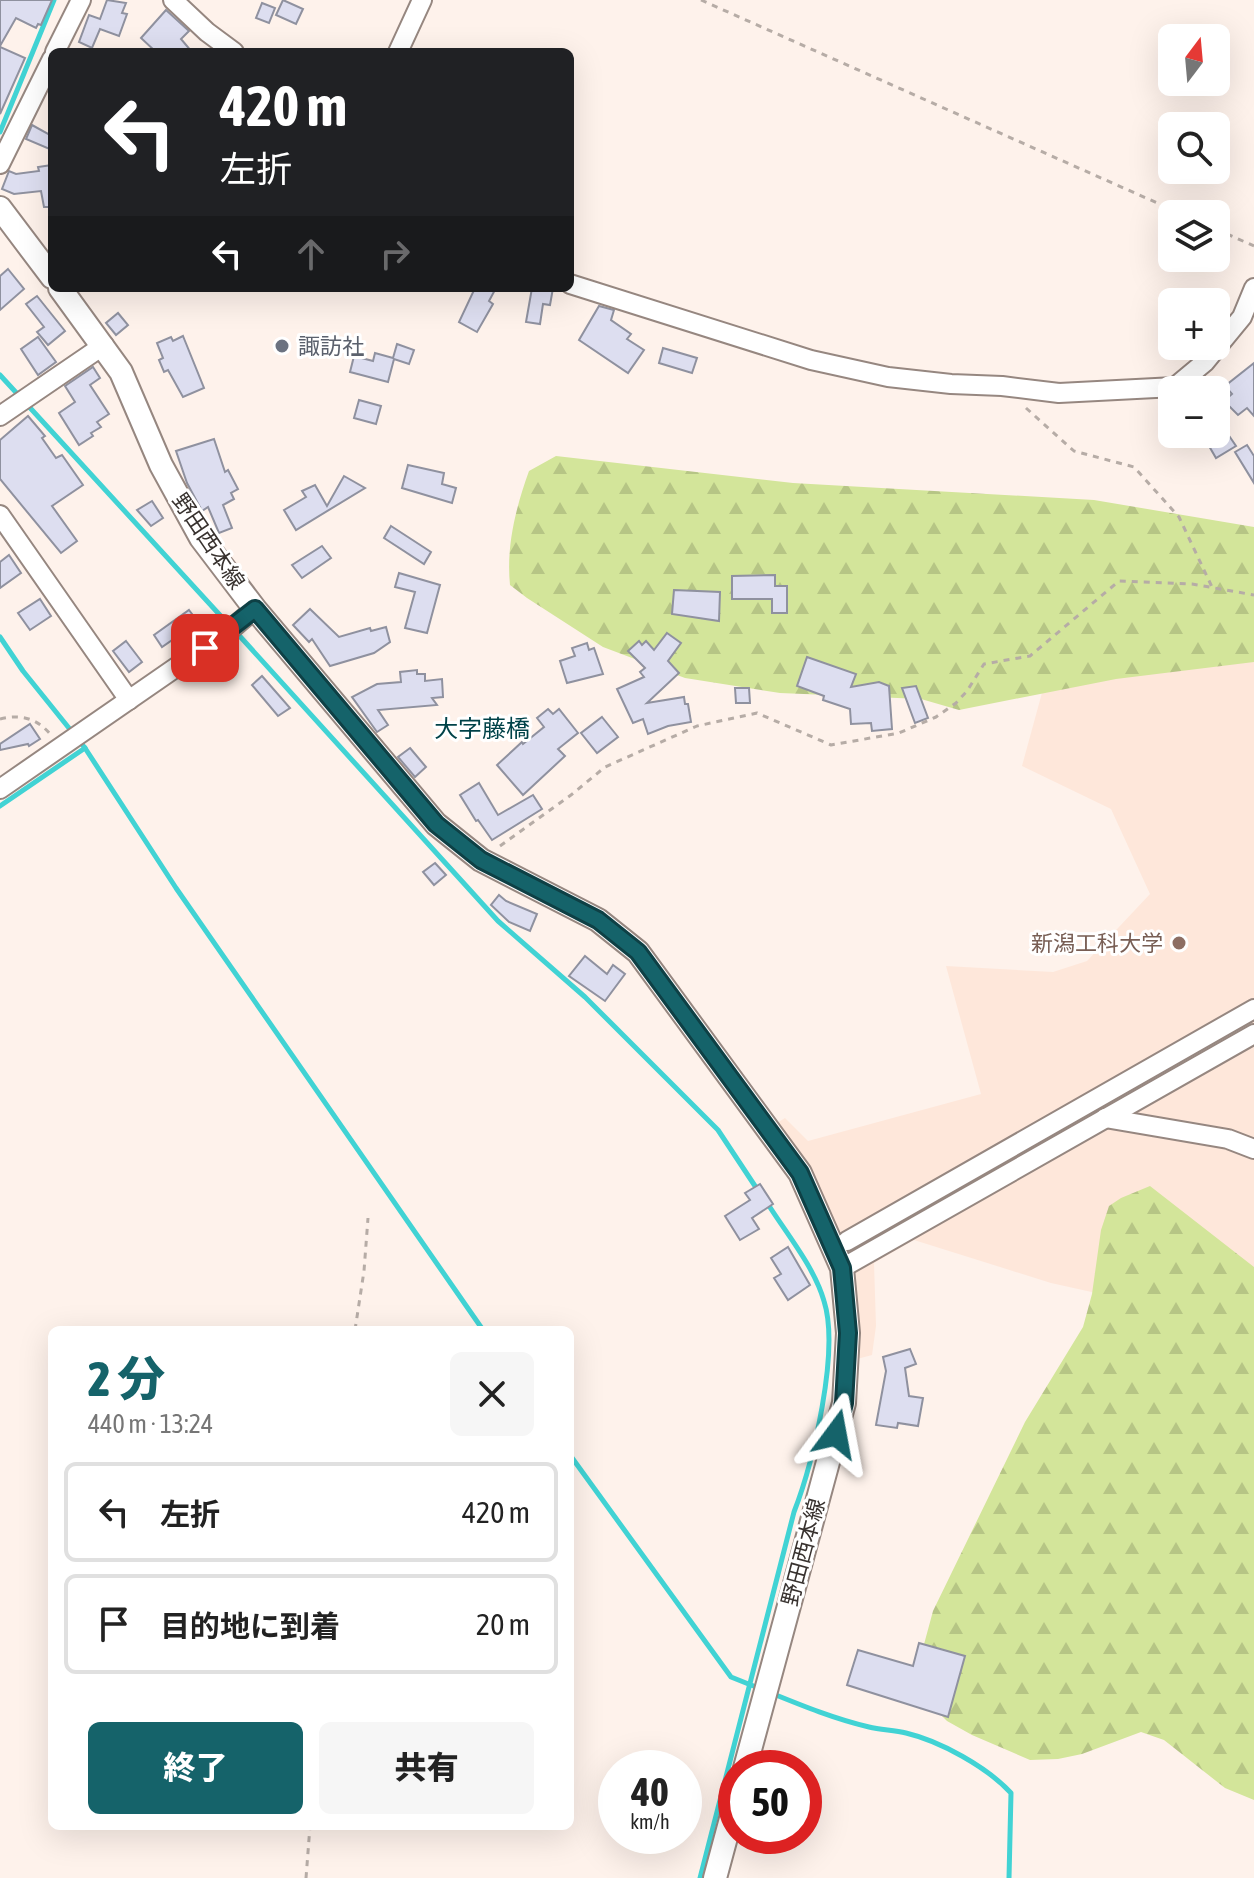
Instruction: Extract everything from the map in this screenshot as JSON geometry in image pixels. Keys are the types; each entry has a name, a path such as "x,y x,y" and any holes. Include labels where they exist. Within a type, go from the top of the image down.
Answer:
{"main road":[{"path":"0,208 48,272"},
{"name":"野田西本線","path":"63,292 104,345 127,385 182,508 255,609 436,824 481,860 598,920 638,952 800,1173 842,1268 848,1333 844,1403 750,1750"},
{"path":"715,1878 721,1854"}],"street":[{"path":"57,48 81,0"},
{"path":"173,0 229,48"},
{"path":"400,48 422,0"},
{"path":"0,164 48,67"},
{"path":"574,285 811,360 888,377 1059,393 1175,387 1205,362 1242,317 1254,288"},
{"path":"0,416 104,345"},
{"path":"0,515 129,700"},
{"path":"0,789 233,628 255,609"},
{"path":"847,1241 1254,1009"},
{"path":"842,1268 1254,1034"},
{"path":"1105,1118 1228,1139 1254,1149"}],"path":[{"path":"701,0 1158,203"},
{"path":"1230,235 1254,246"},
{"path":"1002,386 1074,451 1134,467 1179,517 1212,587"},
{"path":"481,860 605,767 697,726 757,713 831,745 899,733 936,717 967,691 984,664 1030,656 1119,581 1212,587 1254,595"},
{"path":"0,719 30,718 64,744"},
{"path":"356,1326 368,1218"},
{"path":"306,1878 310,1830"}],"shaded area":[{"name":"新潟工科大学","path":"1090,517 1254,575 1254,1346 1209,1318 1051,1283 914,1240 874,1263 876,1326 872,1355 857,1359 856,1273 826,1213 772,1126 785,1118 808,1141 981,1094 946,966 1053,972 1087,961 1150,894 1111,809 1022,766"}],"green space":[{"path":"556,456 793,483 1094,500 1254,527 1254,662 1116,679 959,710 921,699 780,693 685,678 603,647 510,585 509,556 513,527 529,471"},
{"path":"1150,1186 1254,1267 1254,1800 1225,1788 1164,1740 1141,1732 1082,1754 1030,1760 972,1735 947,1721 931,1705 923,1648 933,1611 1025,1422 1083,1327 1092,1294 1101,1230 1109,1206"}],"building":[{"path":"0,0 52,0 41,25 38,24 36,28 16,18 0,46"},
{"path":"107,0 126,3 122,13 127,14 119,36 100,29 92,48 79,42 89,15 100,19"},
{"path":"283,0 303,9 296,24 276,15"},
{"path":"262,3 275,8 269,23 256,18"},
{"path":"166,10 189,31 181,39 189,48 152,48 141,38"},
{"path":"0,47 25,58 0,114"},
{"path":"32,125 48,134 48,148 26,139"},
{"path":"48,166 48,207 44,207 41,191 14,194 2,189 9,171 16,174 39,171 38,167"},
{"path":"8,269 24,289 0,310 0,276"},
{"path":"473,292 494,292 489,301 493,304 477,332 459,322"},
{"path":"531,292 552,292 550,305 543,304 540,324 526,322"},
{"path":"37,296 65,331 48,345 37,332 44,327 26,304"},
{"path":"599,306 614,310 611,320 631,334 627,339 644,350 628,373 579,340"},
{"path":"118,313 128,325 116,335 106,323"},
{"path":"183,336 204,388 183,397 168,370 164,372 157,343"},
{"path":"38,337 56,362 38,375 21,349"},
{"path":"397,344 414,350 409,364 394,359 388,382 350,372 354,356 373,361 375,353 393,358"},
{"path":"663,348 697,358 692,373 659,363"},
{"path":"1254,363 1254,416 1247,408 1238,415 1230,407 1230,382"},
{"path":"93,367 100,378 90,385 109,414 97,422 101,427 91,433 93,436 79,445 59,413 75,402 65,386"},
{"path":"359,400 381,406 376,424 354,418"},
{"path":"28,416 45,436 42,438 56,458 62,455 83,485 52,506 77,541 61,553 0,479 0,440"},
{"path":"1230,437 1236,446 1216,458 1210,448 1230,448"},
{"path":"214,439 225,472 228,470 238,489 231,493 234,499 223,505 232,528 219,533 208,507 202,511 187,483 176,451"},
{"path":"1247,445 1254,456 1254,483 1235,452"},
{"path":"408,465 444,473 442,484 456,488 452,503 402,488"},
{"path":"344,476 365,488 296,530 284,510 306,497 302,491 315,485 327,506"},
{"path":"152,501 163,518 151,526 137,510"},
{"path":"391,526 431,552 424,564 384,538"},
{"path":"322,546 331,558 302,578 292,565"},
{"path":"9,555 21,573 0,588 0,562"},
{"path":"399,573 440,585 427,633 405,628 415,592 395,587"},
{"path":"775,575 775,586 787,586 787,613 772,613 772,599 732,599 732,576"},
{"path":"674,590 720,592 719,621 672,614"},
{"path":"40,599 51,616 30,630 18,613"},
{"path":"310,609 339,637 386,627 390,642 374,653 330,666 312,639 309,642 293,625"},
{"path":"189,610 198,622 162,647 154,635"},
{"path":"667,633 681,643 668,661 679,673 647,703 684,697 691,722 648,734 643,719 633,723 617,689 644,677 640,672 645,668 628,651 639,641 642,645 646,641 654,650"},
{"path":"126,641 142,662 129,672 113,651"},
{"path":"587,643 589,650 594,648 603,674 567,683 560,661 575,656 572,648"},
{"path":"807,657 856,674 851,687 879,682 889,686 892,729 872,731 871,723 851,724 850,709 823,700 824,696 797,686"},
{"path":"417,670 417,674 425,674 425,681 442,679 443,697 432,698 437,705 378,710 388,725 377,732 352,697 377,684 401,682 400,672"},
{"path":"262,676 290,708 278,716 252,685"},
{"path":"916,686 928,718 915,723 902,688"},
{"path":"735,688 749,688 750,703 736,703"},
{"path":"548,709 553,714 559,709 578,733 558,749 565,756 523,795 497,765 544,727 537,718"},
{"path":"602,717 618,737 597,753 581,733"},
{"path":"30,724 40,739 29,746 0,750 0,744"},
{"path":"410,748 426,767 415,777 398,757"},
{"path":"479,783 498,815 533,795 542,809 492,840 460,795"},
{"path":"435,863 446,875 434,885 423,872"},
{"path":"499,895 537,914 530,931 509,922 491,905"},
{"path":"585,956 607,974 613,965 625,974 605,1001 569,976"},
{"path":"760,1184 773,1204 752,1218 759,1229 740,1240 725,1216 750,1200 745,1193"},
{"path":"788,1247 810,1285 788,1300 774,1278 781,1274 771,1258"},
{"path":"910,1349 916,1364 905,1368 909,1396 923,1398 918,1426 898,1423 897,1428 876,1425 886,1371 883,1357"},
{"path":"919,1643 965,1656 948,1717 847,1685 858,1650 913,1666"}],"waterway":[{"path":"0,132 54,0"},
{"path":"0,375 229,625"},
{"path":"236,632 498,921 585,997 718,1130 757,1189"},
{"path":"0,637 23,671 85,748 176,888 480,1326"},
{"path":"0,806 85,748"},
{"path":"700,1878 794,1512 809,1465 827,1377 828,1322 824,1301 806,1262 766,1201"},
{"path":"574,1461 731,1677 761,1689"},
{"path":"771,1693 844,1720 933,1742 962,1756 1001,1783 1011,1793 1009,1878"}],"place":[{"name":"諏訪社","path":"282,346"},
{"name":"新潟工科大学","path":"1179,943"}],"district":[{"name":"大字藤橋","path":"482,729"}],"route":[{"path":"205,648 255,609 436,824 453,840 481,860 598,920 638,952 800,1173 842,1268 848,1333 844,1403 836,1434"}]}
